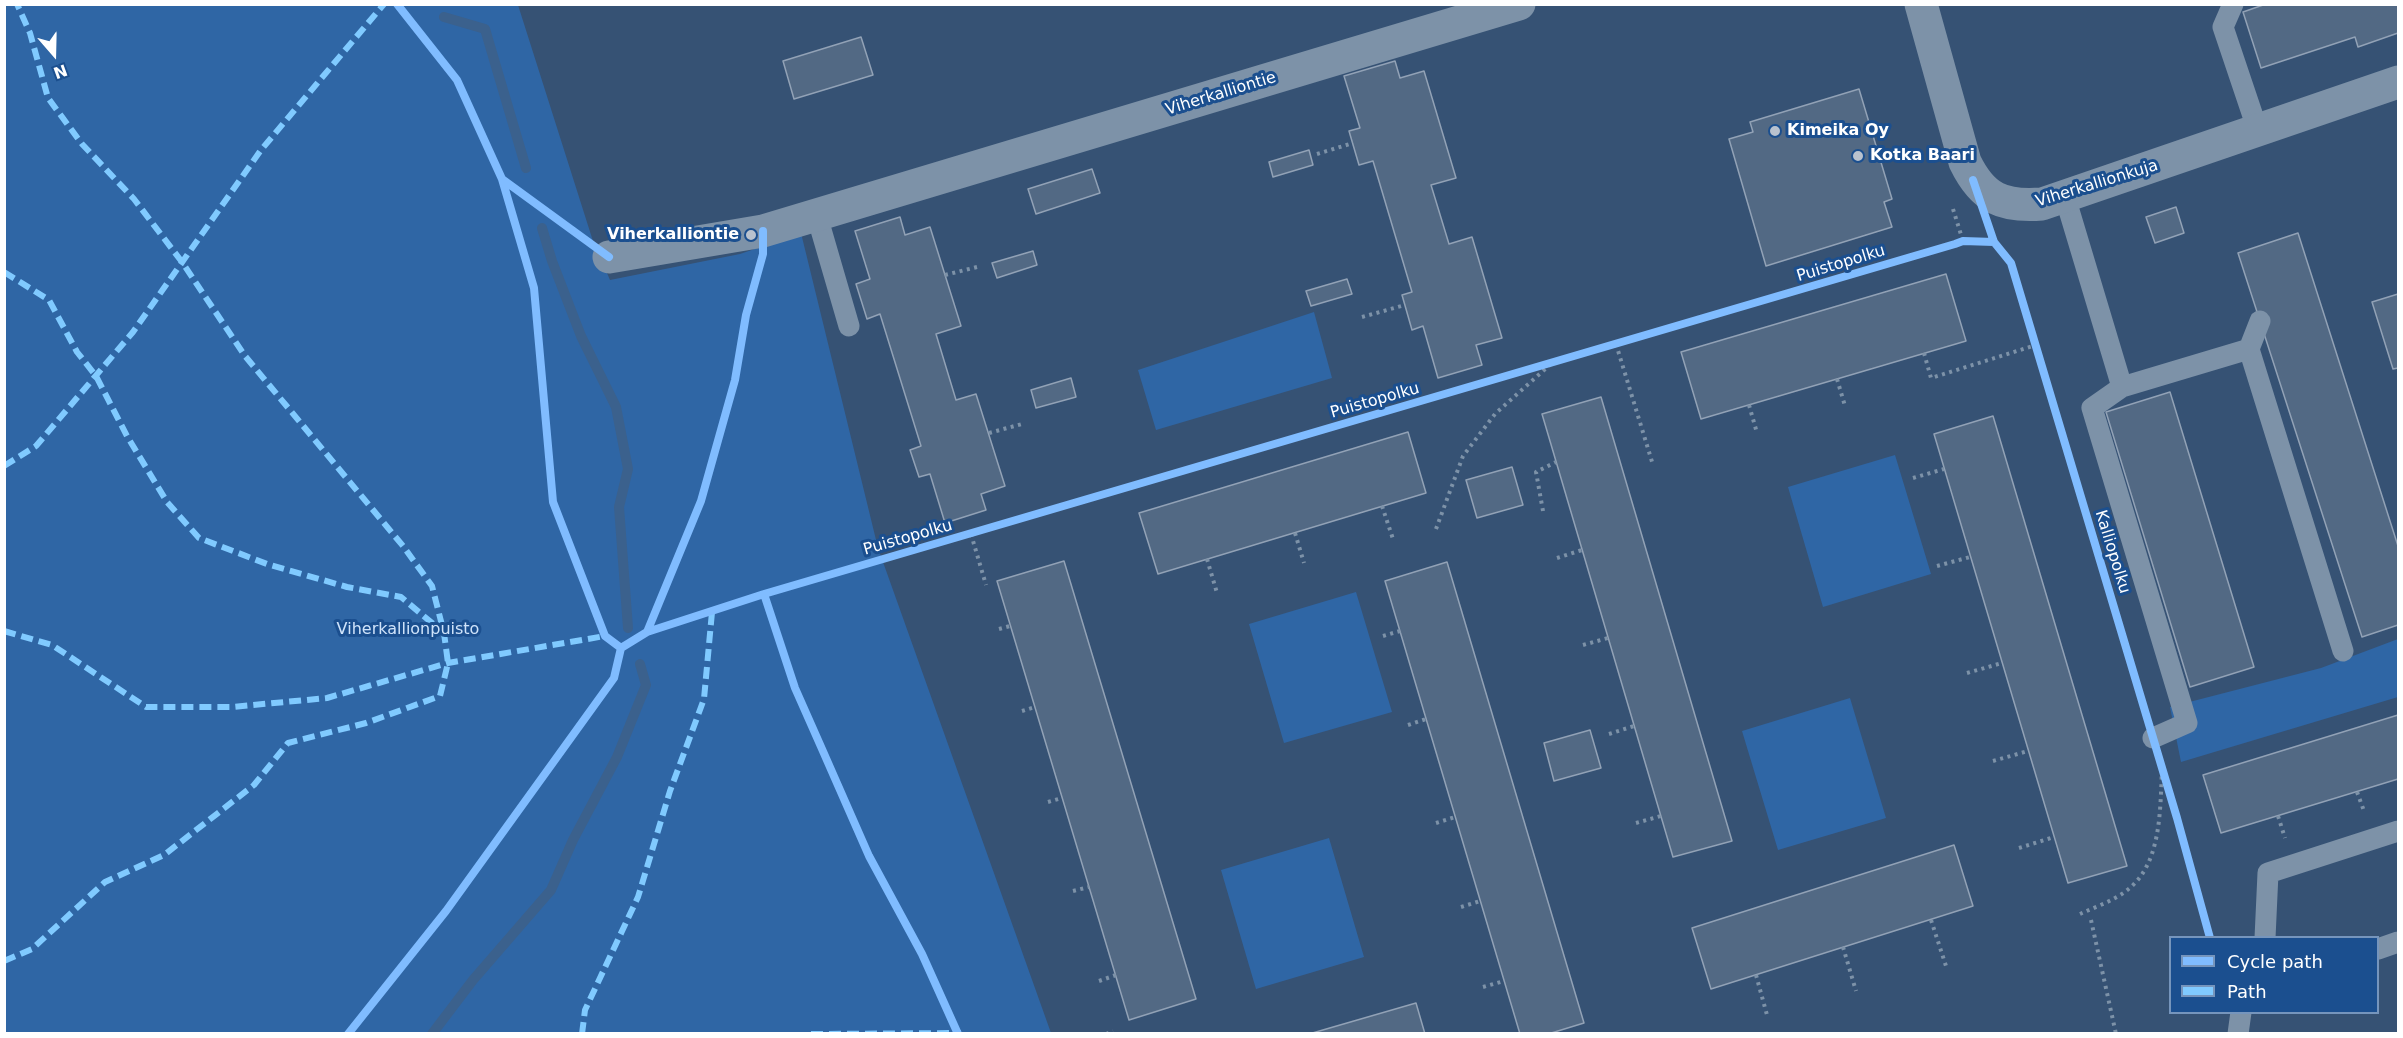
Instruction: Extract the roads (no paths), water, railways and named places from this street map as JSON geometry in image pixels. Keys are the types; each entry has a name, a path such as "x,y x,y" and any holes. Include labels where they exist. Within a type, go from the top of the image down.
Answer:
{"street":[{"name":"Viherkalliontie","path":"609,257 764,231 1519,4"},
{"name":"Viherkallionkuja","path":"1921,4 1965,162 1973,180 1993,197 2018,206 2042,204 2065,197 2398,82"}],"lane":[{"path":"2233,4 2223,27 2258,131"},
{"path":"2065,197 2122,387"},
{"path":"816,216 849,326"},
{"path":"2260,321 2249,350 2343,651"},
{"path":"2153,738 2187,723 2092,408 2122,387 2249,350"},
{"path":"2265,936 2268,873 2398,831"},
{"path":"2379,949 2398,942"},
{"path":"2238,1034 2241,1014"}],"waterway":[{"path":"444,17 485,29 526,168"},
{"path":"542,228 552,261 581,336 616,407 628,469 619,507 628,628"},
{"path":"432,1034 473,980 551,890 573,840 617,757 646,685 640,664"}],"place":[{"name":"Kimeika Oy","path":"1775,131"},
{"name":"Kotka Baari","path":"1858,156"},
{"name":"Viherkalliontie","path":"751,235"}],"park label":[{"name":"Viherkallionpuisto","path":"408,630"}]}
